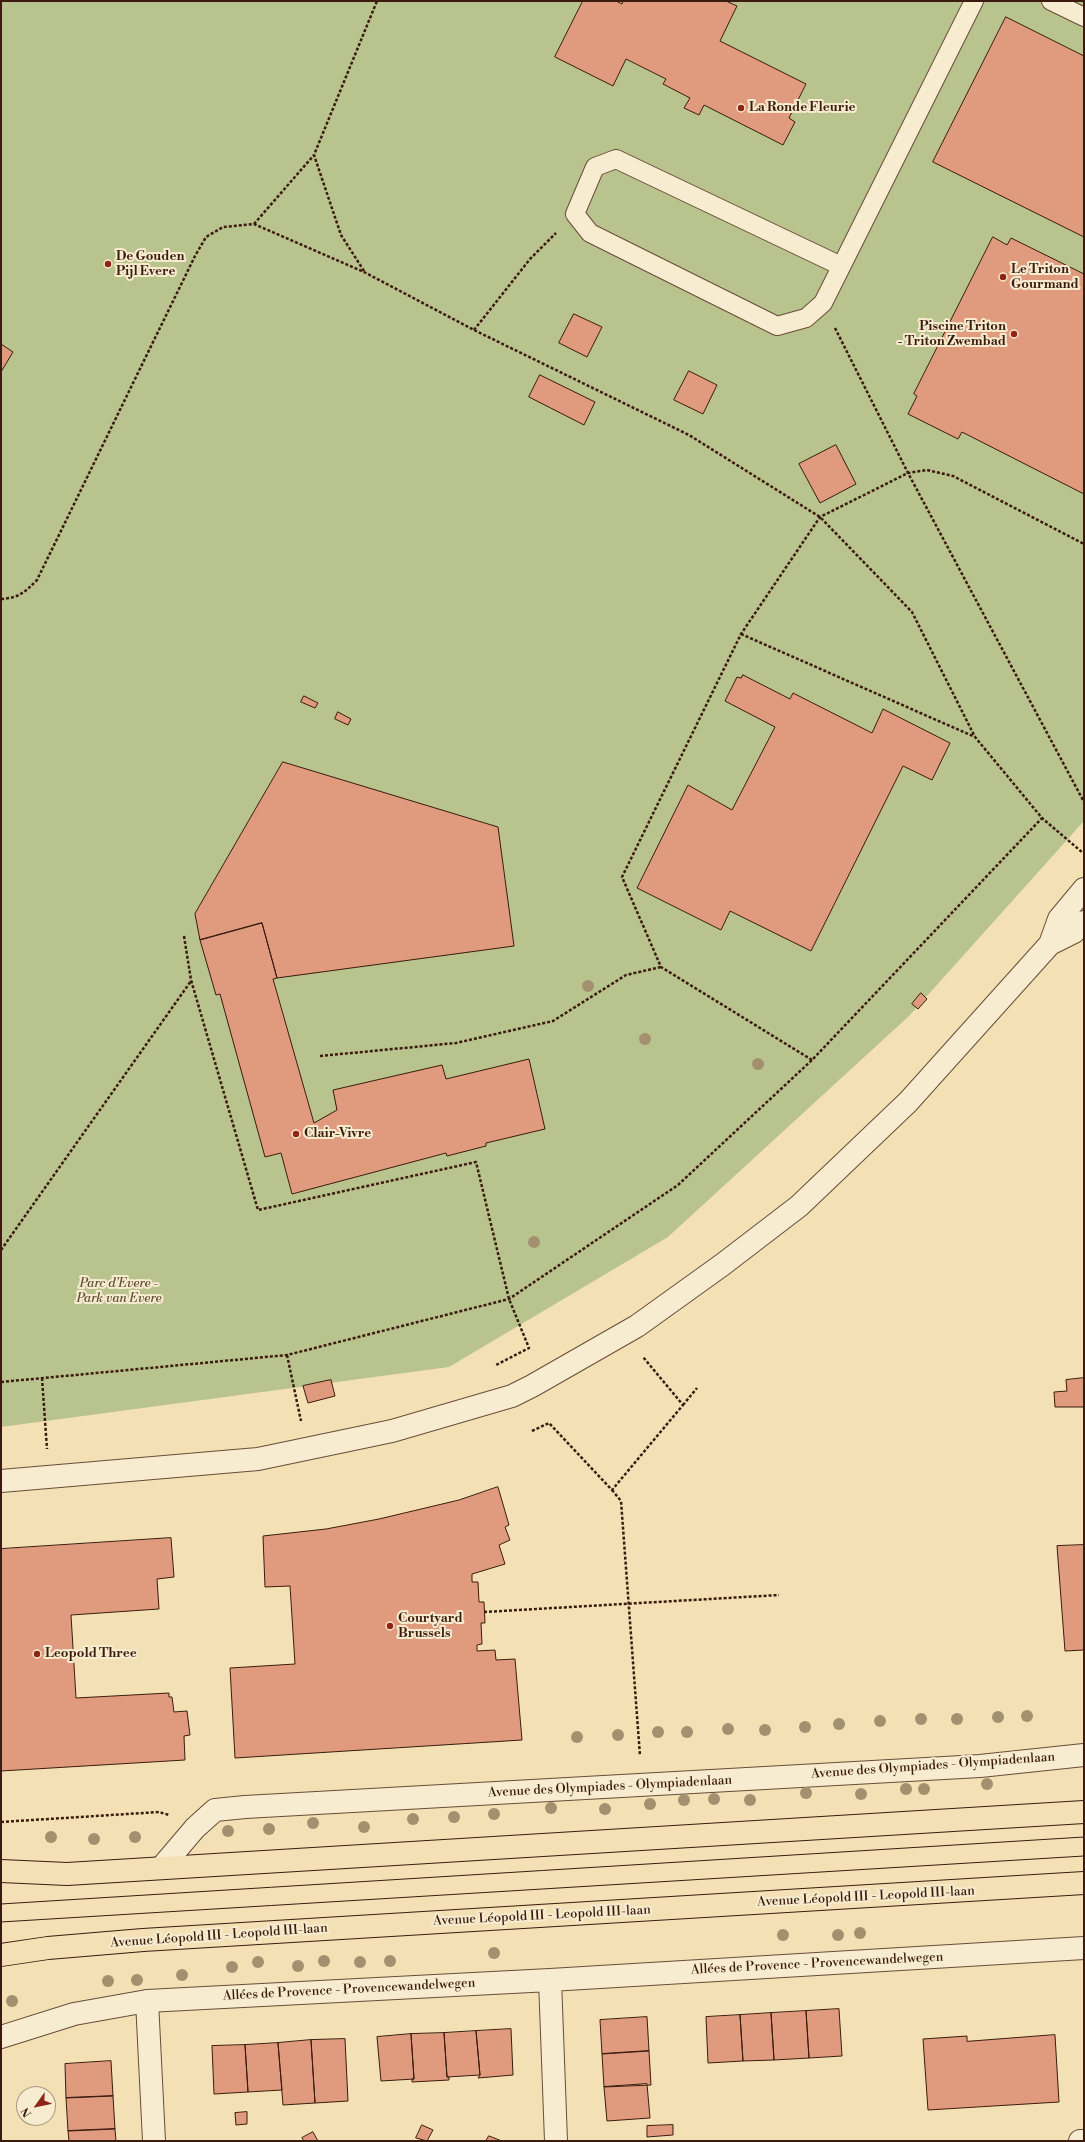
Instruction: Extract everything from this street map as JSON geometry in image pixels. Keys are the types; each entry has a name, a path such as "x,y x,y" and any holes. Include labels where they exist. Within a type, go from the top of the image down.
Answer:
{"main road":[{"path":"1,1871 67,1874 1084,1812"},
{"name":"Avenue Léopold III - Leopold III-laan","path":"1,1955 48,1948 142,1940 1084,1883"}],"street":[{"path":"1050,944 1059,919 1084,888"},
{"path":"1,1480 258,1460 392,1431 512,1396 624,1334 722,1265 799,1206 908,1102 1050,944 1074,932 1084,922"},
{"name":"Avenue des Olympiades - Olympiadenlaan","path":"160,1868 195,1828 215,1810 245,1807 643,1786 792,1775 980,1766 1084,1755"},
{"name":"Allées de Provence - Provencewandelwegen","path":"1,2037 74,2014 147,2000 550,1980 1084,1948"},
{"path":"550,1980 556,2141"},
{"path":"147,2000 154,2141"}],"lane":[{"path":"841,266 616,160 595,167 575,214 590,233 777,326 806,318 823,303 974,1"},
{"path":"1051,1 1084,17"}],"path":[{"path":"254,224 314,155 377,1"},
{"path":"314,155 341,235 364,272"},
{"path":"474,330 530,259 575,214"},
{"path":"1,599 14,598 26,591 37,580 194,256 206,236 223,227 254,224 364,272 474,330 689,435 820,517 912,612 975,737 1042,818 1083,853"},
{"path":"823,303 908,473 1084,802"},
{"path":"812,1060 661,967 622,877 741,634 820,517 908,473 927,470 953,476 1084,544"},
{"path":"741,634 975,737"},
{"path":"1,1382 287,1355 509,1299 678,1185 812,1060 1042,818"},
{"path":"184,936 191,980 258,1210 476,1162 509,1299 529,1348 496,1365"},
{"path":"320,1056 456,1044 553,1021 626,975 661,967"},
{"path":"1,1250 191,980"},
{"path":"624,1334 684,1405"},
{"path":"287,1355 307,1449"},
{"path":"42,1378 49,1477"},
{"path":"612,1490 697,1388"},
{"path":"532,1431 549,1423 621,1501 643,1786"},
{"path":"484,1612 779,1595"},
{"path":"1,1822 159,1812 183,1818 195,1828"}],"green space":[{"name":"Parc d'Evere - Park van Evere","path":"1,1 1084,1 1084,821 909,1016 668,1237 449,1367 1,1427"}],"building":[{"path":"583,1 616,1 622,4 623,1 726,1 737,6 720,41 806,84 789,118 795,122 783,145 704,105 699,115 684,108 690,98 663,84 666,79 626,59 613,86 555,57"},
{"path":"1006,17 1084,56 1084,237 933,162"},
{"name":"Piscine Triton - Triton Zwembad","path":"993,237 1007,245 1011,238 1084,274 1084,494 962,432 958,439 908,414 917,396 914,394"},
{"path":"574,314 602,327 587,357 559,343"},
{"path":"1,344 13,352 1,372"},
{"path":"689,371 717,385 703,414 674,400"},
{"path":"540,375 595,402 584,425 529,397"},
{"path":"836,445 856,484 820,503 799,464"},
{"path":"743,675 790,699 793,693 872,733 883,709 950,743 932,780 903,766 811,951 730,911 721,930 637,888 688,785 732,810 775,727 725,701 737,677 741,678"},
{"path":"304,696 318,703 315,708 301,702"},
{"path":"338,712 351,719 348,725 335,719"},
{"path":"283,762 498,827 514,946 277,978 262,923 200,940 195,914"},
{"path":"262,923 277,978 273,979 314,1123 337,1110 333,1090 442,1065 446,1079 529,1059 545,1129 486,1143 486,1146 447,1156 446,1153 292,1194 281,1153 265,1157 220,994 216,995 200,940"},
{"path":"921,993 927,999 918,1009 912,1004"},
{"path":"1084,1378 1084,1407 1055,1407 1054,1392 1067,1391 1066,1380"},
{"path":"331,1380 335,1396 308,1403 303,1386"},
{"path":"498,1487 509,1525 505,1527 510,1540 499,1545 505,1564 472,1574 472,1582 478,1582 479,1602 484,1602 485,1623 481,1623 482,1644 477,1645 477,1651 495,1650 496,1660 515,1659 522,1740 235,1758 230,1668 295,1664 290,1586 265,1587 263,1536 326,1529 379,1519 459,1500"},
{"name":"Leopold Three","path":"171,1538 174,1577 157,1579 159,1609 71,1615 76,1698 169,1693 169,1697 172,1697 174,1712 187,1711 190,1735 184,1736 185,1760 1,1771 1,1549"},
{"path":"1084,1545 1084,1650 1065,1651 1057,1546"},
{"path":"839,2009 842,2056 809,2058 806,2011"},
{"path":"806,2011 809,2058 774,2060 771,2013"},
{"path":"771,2013 774,2060 743,2061 740,2015"},
{"path":"740,2015 743,2061 708,2063 706,2017"},
{"path":"647,2017 649,2051 602,2054 600,2020"},
{"path":"511,2029 513,2075 478,2078 480,2075 476,2031"},
{"path":"476,2031 480,2075 447,2077 444,2033"},
{"path":"444,2033 447,2077 449,2077 449,2080 412,2082 412,2079 414,2079 411,2034"},
{"path":"411,2034 414,2079 381,2081 377,2037"},
{"path":"1055,2035 1059,2102 928,2110 923,2039 967,2036 967,2041"},
{"path":"345,2039 348,2101 315,2103 311,2040"},
{"path":"311,2040 315,2103 283,2105 278,2043"},
{"path":"278,2043 282,2090 248,2092 245,2045"},
{"path":"245,2045 248,2092 214,2094 212,2046"},
{"path":"649,2051 651,2085 604,2087 602,2054"},
{"path":"111,2061 113,2096 66,2098 65,2064"},
{"path":"647,2084 650,2118 607,2121 604,2087"},
{"path":"113,2096 115,2129 68,2131 66,2098"},
{"path":"247,2112 247,2124 236,2125 235,2113"},
{"path":"422,2125 433,2130 427,2141 416,2138"},
{"path":"673,2125 673,2135 647,2137 647,2126"},
{"path":"115,2129 116,2141 69,2141 68,2131"},
{"path":"313,2132 318,2141 304,2141 302,2138"},
{"path":"489,2136 502,2141 486,2141"}],"tram line":[{"path":"1,1904 1084,1837"},
{"path":"1,1922 1084,1856"}],"place":[{"name":"La Ronde Fleurie","path":"741,108"},
{"name":"De Gouden Pijl Evere","path":"108,264"},
{"name":"Le Triton Gourmand","path":"1003,277"},
{"name":"Piscine Triton - Triton Zwembad","path":"1014,334"},
{"name":"Clair-Vivre","path":"296,1134"},
{"name":"Courtyard Brussels","path":"390,1626"},
{"name":"Leopold Three","path":"37,1654"}]}
